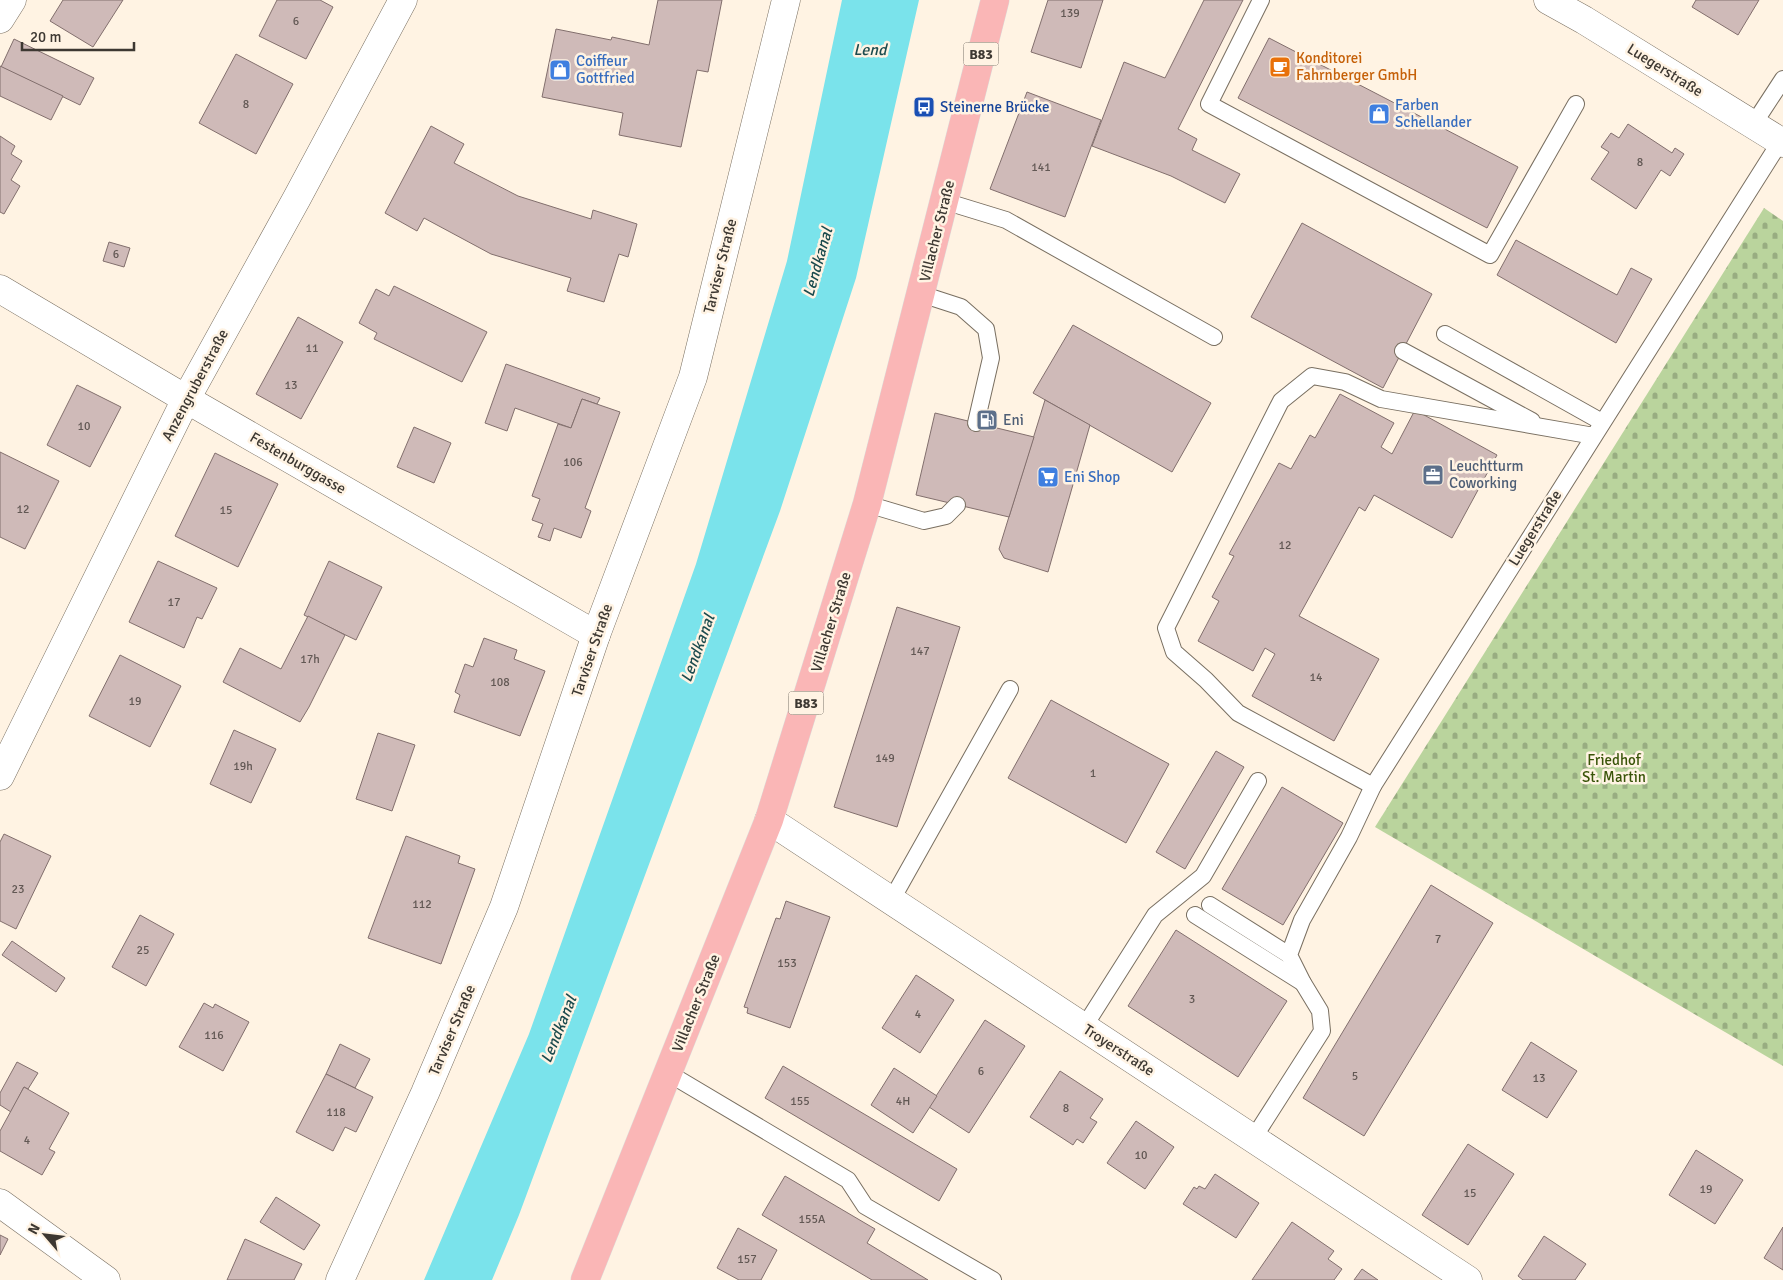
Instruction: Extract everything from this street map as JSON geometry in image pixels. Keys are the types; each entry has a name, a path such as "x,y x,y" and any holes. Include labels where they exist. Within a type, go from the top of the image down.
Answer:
{"main road":[{"name":"Villacher Straße","path":"585,1280 770,820 867,504 995,0"}],"street":[{"path":"0,19 12,0"},
{"name":"Anzengruberstraße","path":"0,776 186,399 302,189 403,0"},
{"name":"Tarviser Straße","path":"340,1280 425,1093 504,907 596,635 693,376 786,0"},
{"name":"Luegerstraße","path":"1548,0 1584,20 1782,142"},
{"name":"Festenburggasse","path":"0,289 186,399 596,635"},
{"name":"Troyerstraße","path":"770,820 1468,1280"},
{"path":"0,1203 106,1280"}],"lane":[{"path":"1261,0 1209,104 1490,255 1576,104"},
{"path":"1753,125 1783,79"},
{"name":"Luegerstraße","path":"1289,955 1302,920 1350,837 1373,786 1782,142"},
{"path":"944,201 1006,220 1214,337"},
{"path":"921,294 961,307 986,329 991,358 976,423"},
{"path":"1445,334 1598,429"},
{"path":"1403,351 1545,428"},
{"path":"1373,786 1238,713 1206,680 1174,652 1166,628 1281,401 1312,376 1345,382 1381,399 1545,428 1598,429"},
{"path":"867,504 924,521 946,516 957,505"},
{"path":"891,901 1010,689"},
{"path":"1084,1027 1155,915 1203,876 1258,781"},
{"path":"1210,905 1289,955 1303,983 1320,1010 1322,1031 1254,1139"},
{"path":"1194,915 1303,983"},
{"path":"668,1073 848,1180 865,1206 993,1280"}],"green space":[{"name":"Friedhof St. Martin","path":"1764,208 1783,221 1783,1066 1375,827"}],"water":[{"name":"Lend","path":"842,0 919,0 856,278 780,511 519,1215 492,1280 424,1280 529,1034 696,564 787,261"}],"building":[{"path":"63,0 123,0 93,47 50,21"},
{"path":"277,0 320,0 333,7 306,59 259,36"},
{"path":"658,0 722,0 708,72 697,70 681,147 619,135 623,113 542,97 556,29 611,40 612,37 649,45"},
{"path":"1048,0 1103,0 1081,68 1031,52"},
{"path":"1204,0 1243,0 1178,129 1197,139 1192,150 1240,174 1225,203 1171,176 1092,146 1124,62 1165,78"},
{"path":"1696,0 1759,0 1738,35 1692,7"},
{"path":"1269,38 1518,167 1487,228 1238,98"},
{"path":"14,39 94,78 80,105 1,67"},
{"path":"236,54 293,84 256,154 199,123"},
{"path":"0,66 63,96 51,120 0,96"},
{"path":"1027,92 1101,120 1065,217 990,189"},
{"path":"1628,124 1672,153 1675,148 1684,154 1670,176 1661,170 1636,209 1591,179 1609,152 1601,147 1611,133 1619,138"},
{"path":"431,126 464,144 454,163 518,196 591,219 593,210 637,224 628,257 619,254 604,302 567,291 571,278 491,254 424,218 417,231 385,213"},
{"path":"0,136 15,146 11,154 22,161 11,180 20,186 4,214 0,212"},
{"path":"1302,223 1432,294 1383,388 1251,317"},
{"path":"1516,240 1617,295 1631,268 1652,279 1616,343 1497,275"},
{"path":"109,242 130,248 124,267 103,261"},
{"path":"394,286 487,332 462,382 374,339 377,333 359,323 376,289 389,296"},
{"path":"298,317 343,342 301,419 256,394"},
{"path":"1073,325 1211,403 1172,472 1033,393"},
{"path":"506,364 600,398 597,404 582,399 571,428 515,408 507,431 485,423"},
{"path":"77,385 121,407 90,467 47,445"},
{"path":"1340,394 1394,423 1381,447 1392,454 1415,410 1497,455 1452,538 1374,495 1365,511 1359,507 1299,616 1379,659 1334,741 1252,696 1275,654 1265,648 1253,671 1198,641 1219,601 1212,597 1234,556 1229,554 1279,463 1291,469 1310,435 1315,438"},
{"path":"582,399 620,412 585,508 591,511 581,538 554,528 550,541 538,537 543,524 532,520 540,499 532,496 558,424 571,428"},
{"name":"Eni Shop","path":"1045,400 1090,425 1048,572 1004,558 999,549"},
{"path":"935,413 1034,437 1009,517 916,495"},
{"path":"414,427 451,443 434,483 397,467"},
{"path":"0,452 59,481 25,549 0,537"},
{"path":"215,453 278,484 238,567 175,536"},
{"path":"158,561 217,588 202,619 197,617 184,648 129,622"},
{"path":"329,561 382,587 356,640 304,615"},
{"path":"897,607 960,627 897,827 834,807"},
{"path":"308,616 345,635 300,722 223,682 240,648 281,669"},
{"path":"484,638 517,650 514,659 545,671 520,736 454,712 460,695 455,692 465,664 473,667"},
{"path":"120,655 181,686 150,747 89,716"},
{"path":"1051,700 1169,764 1126,843 1008,778"},
{"path":"234,730 276,749 251,803 210,784"},
{"path":"378,733 415,745 392,811 356,799"},
{"path":"1216,751 1244,767 1185,869 1156,852"},
{"path":"1282,787 1343,823 1283,925 1222,889"},
{"path":"4,834 51,856 16,929 0,921 0,842"},
{"path":"406,836 460,856 458,863 475,869 441,964 368,938"},
{"path":"1431,885 1493,923 1364,1136 1303,1098"},
{"path":"786,901 830,917 790,1028 747,1013 748,1008 744,1007 776,918 780,919"},
{"path":"140,915 174,934 146,986 112,967"},
{"path":"1176,930 1287,1001 1238,1077 1128,1006"},
{"path":"12,941 65,978 56,992 2,955"},
{"path":"916,975 954,1000 920,1053 882,1028"},
{"path":"204,1003 213,1008 215,1004 249,1022 223,1071 179,1047"},
{"path":"985,1020 1025,1046 969,1133 929,1107"},
{"path":"1531,1042 1577,1071 1547,1118 1502,1090"},
{"path":"340,1044 370,1059 355,1088 326,1074"},
{"path":"17,1062 38,1073 28,1089 24,1087 11,1112 0,1105 0,1093"},
{"path":"783,1066 957,1169 939,1201 765,1098"},
{"path":"894,1068 937,1096 913,1133 871,1105"},
{"path":"1060,1071 1103,1099 1090,1118 1097,1122 1083,1143 1077,1139 1073,1145 1030,1117"},
{"path":"326,1074 373,1097 356,1132 345,1127 333,1151 296,1132"},
{"path":"24,1087 69,1113 49,1149 55,1152 42,1175 0,1151 0,1131"},
{"path":"1136,1121 1174,1147 1145,1189 1107,1163"},
{"path":"1468,1144 1514,1174 1468,1245 1422,1215"},
{"path":"1696,1150 1743,1180 1715,1224 1669,1195"},
{"path":"1215,1174 1259,1203 1236,1238 1183,1204 1194,1187 1197,1189 1199,1186 1205,1189"},
{"path":"785,1176 875,1229 867,1243 928,1280 872,1280 762,1215"},
{"path":"276,1197 320,1225 304,1250 260,1222"},
{"path":"1292,1222 1334,1251 1328,1259 1342,1269 1334,1280 1252,1280"},
{"path":"1783,1227 1783,1270 1764,1258"},
{"path":"738,1228 777,1250 761,1280 739,1280 717,1268"},
{"path":"0,1235 8,1239 0,1255"},
{"path":"1544,1236 1586,1264 1575,1280 1523,1280 1518,1276"},
{"path":"245,1239 302,1264 294,1280 227,1280"},
{"path":"1362,1269 1378,1280 1354,1280"}],"place":[{"name":"Konditorei Fahrnberger GmbH","path":"1280,67"},
{"name":"Coiffeur Gottfried","path":"560,70"},
{"name":"Steinerne Brücke","path":"924,107"},
{"name":"Farben Schellander","path":"1379,114"},
{"name":"Eni","path":"987,420"},
{"name":"Leuchtturm Coworking","path":"1433,475"},
{"name":"Eni Shop","path":"1048,477"}],"water label":[{"name":"Lendkanal","path":"817,262"},
{"name":"Lendkanal","path":"697,648"},
{"name":"Lendkanal","path":"558,1029"}]}
